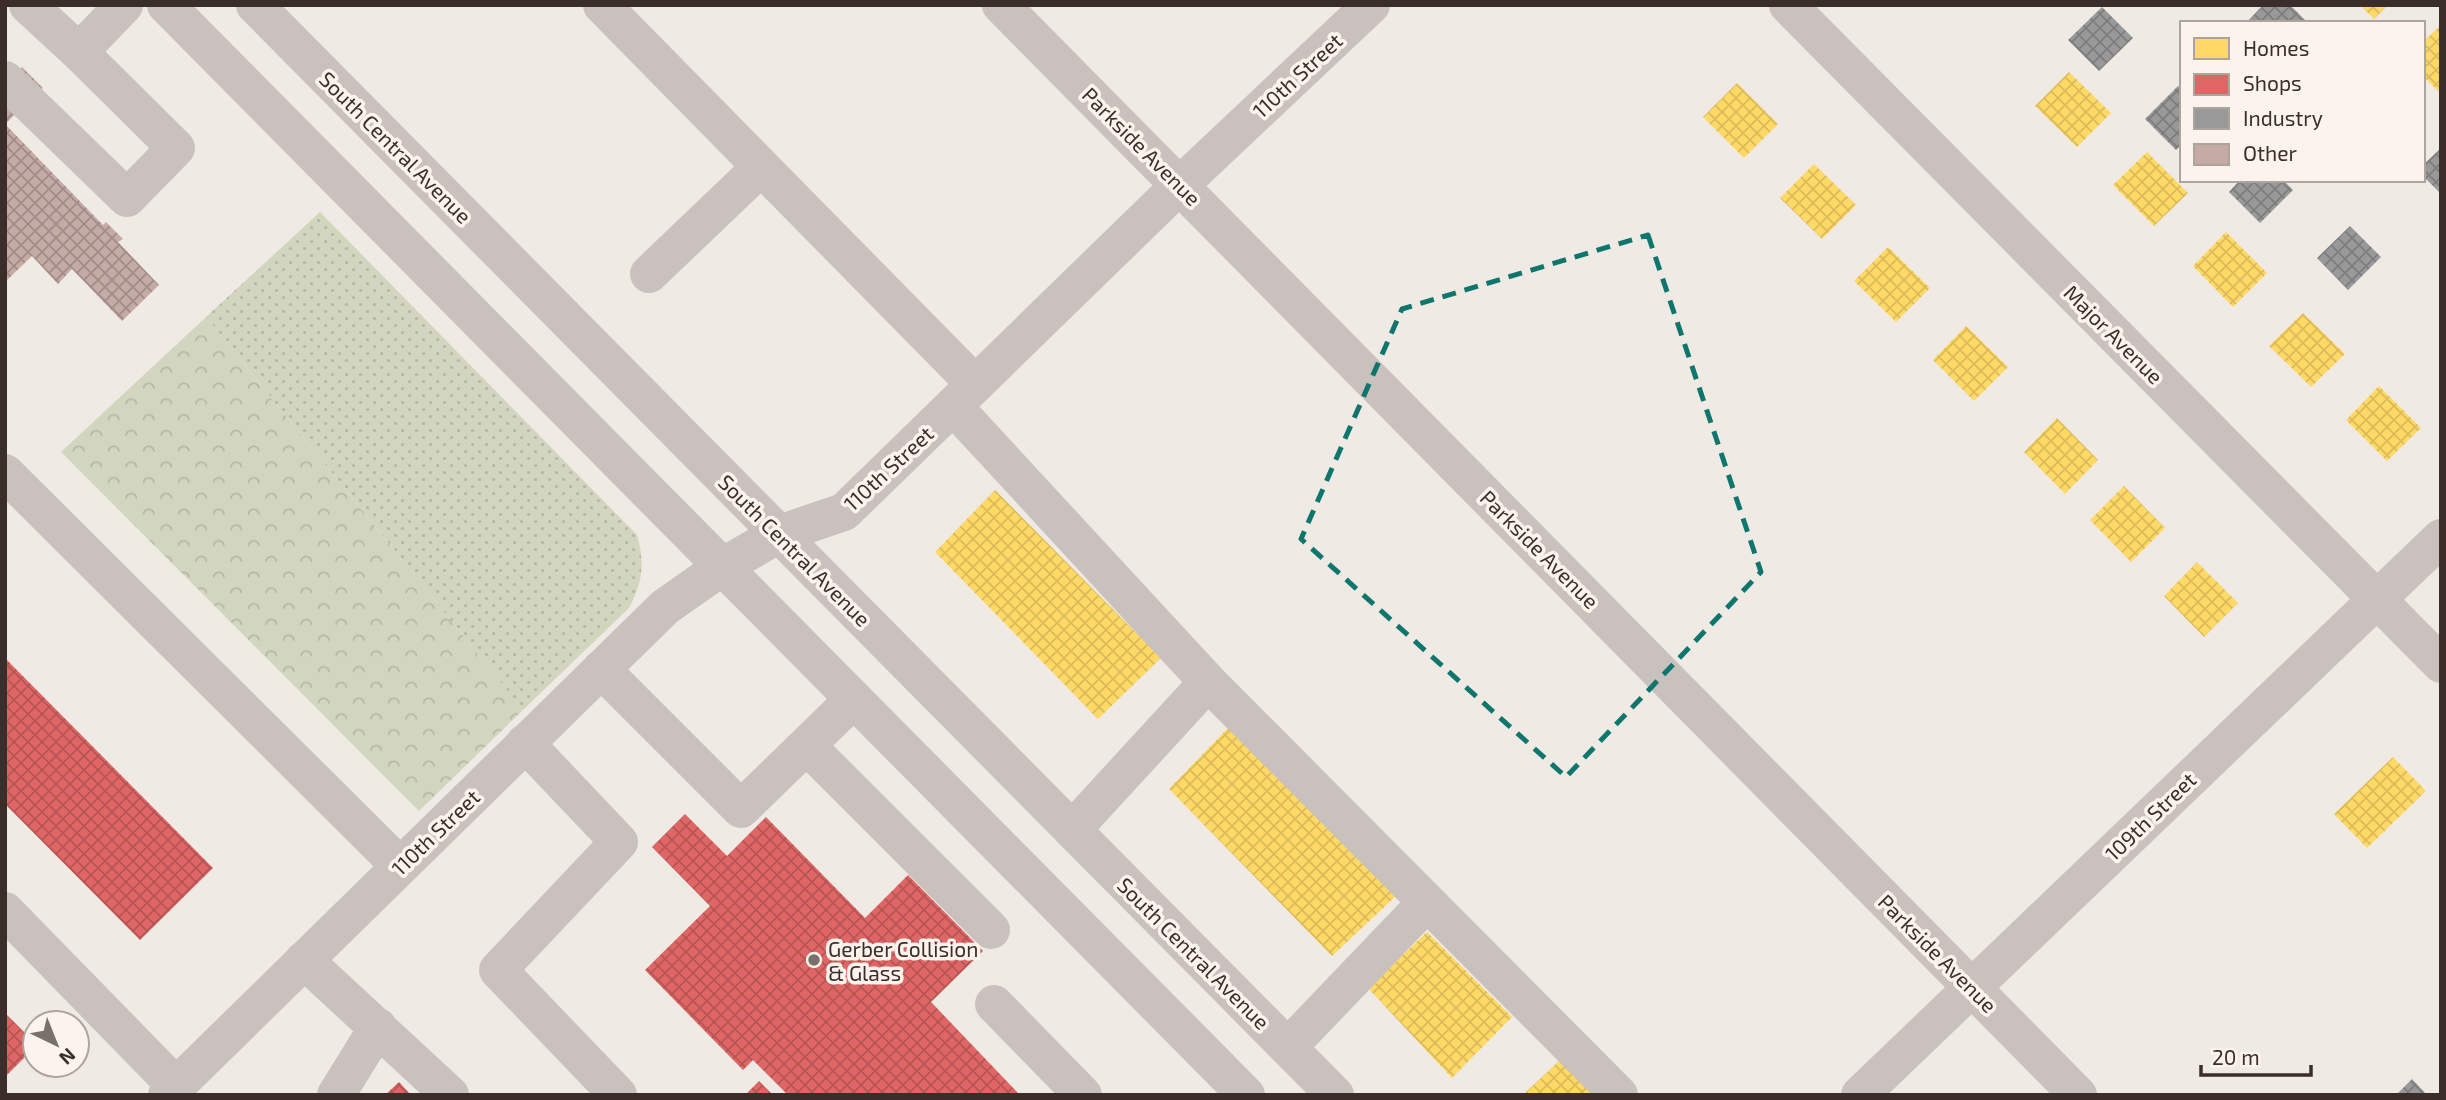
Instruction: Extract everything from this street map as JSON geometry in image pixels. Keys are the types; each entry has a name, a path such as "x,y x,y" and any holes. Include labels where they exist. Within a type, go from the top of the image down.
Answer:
{"street":[{"path":"5,80 127,198 176,148 28,5"},
{"path":"79,52 124,5"},
{"path":"166,5 1246,1095"},
{"name":"South Central Avenue","path":"255,5 1335,1095"},
{"path":"602,5 761,167 964,395 1208,682 1619,1095"},
{"name":"Parkside Avenue","path":"1001,5 1181,184 2078,1095"},
{"name":"110th Street","path":"171,1090 665,607 722,567 779,534 844,512 1181,184 1371,5"},
{"name":"Major Avenue","path":"1788,5 2441,664"},
{"path":"649,274 761,167"},
{"path":"10,488 400,866"},
{"name":"109th Street","path":"1860,1095 2441,538"},
{"path":"601,669 741,809 854,699"},
{"path":"1072,830 1208,682"},
{"path":"525,743 619,842 498,970 618,1095"},
{"path":"807,746 991,930"},
{"path":"1288,1047 1427,902"},
{"path":"5,911 171,1090"},
{"path":"304,960 450,1095"},
{"path":"994,1004 1083,1095"},
{"path":"336,1095 378,1027"}],"highlighted area":[{"path":"1648,235 1761,572 1566,777 1301,539 1402,309"}],"green space":[{"path":"320,212 637,535 641,572 629,608 523,710 206,317"},
{"path":"206,317 523,710 419,811 61,452"}],"building: Homes":[{"path":"2360,5 2388,5 2374,19"},
{"path":"2441,25 2441,94 2425,78 2425,40"},
{"path":"2069,72 2111,113 2077,147 2035,106"},
{"path":"1737,83 1778,124 1744,158 1703,117"},
{"path":"2147,152 2188,193 2154,226 2113,185"},
{"path":"1814,164 1856,205 1822,239 1780,198"},
{"path":"2226,232 2267,273 2233,307 2193,266"},
{"path":"1888,247 1930,288 1896,322 1854,281"},
{"path":"2303,313 2345,354 2311,387 2269,346"},
{"path":"1966,326 2008,367 1974,401 1933,360"},
{"path":"2379,386 2421,428 2387,461 2346,420"},
{"path":"2057,418 2098,460 2065,494 2024,452"},
{"path":"2124,486 2165,528 2131,562 2090,520"},
{"path":"995,490 1161,658 1098,719 935,552"},
{"path":"2197,562 2238,603 2204,637 2164,596"},
{"path":"1230,726 1396,896 1332,956 1169,789"},
{"path":"2393,757 2426,791 2367,848 2334,814"},
{"path":"1427,932 1512,1017 1452,1078 1368,988"},
{"path":"1562,1058 1596,1095 1523,1095"}],"building: Shops":[{"path":"5,658 213,868 140,940 5,804"},
{"name":"Gerber Collision & Glass","path":"685,814 727,856 766,817 865,918 908,875 983,951 931,1002 1020,1095 788,1095 753,1060 743,1070 645,970 710,906 652,847"},
{"path":"5,1013 21,1029 21,1061 5,1077"},
{"path":"759,1081 773,1095 745,1095"},
{"path":"399,1082 411,1095 385,1095"}],"building: Industry":[{"path":"2263,5 2290,5 2306,21 2248,21"},
{"path":"2102,7 2133,38 2099,71 2068,40"},
{"path":"2178,86 2180,88 2180,146 2176,150 2145,119"},
{"path":"2441,148 2441,194 2425,178 2425,163"},
{"path":"2238,182 2285,182 2293,190 2260,223 2229,192"},
{"path":"2350,226 2381,257 2348,290 2317,258"},
{"path":"2412,1079 2427,1095 2396,1095"}],"building: Other":[{"path":"22,67 43,88 5,124 5,83"},
{"path":"5,124 103,225 106,222 123,239 118,242 159,285 122,321 72,269 58,284 32,256 5,282"}],"place":[{"name":"Gerber Collision & Glass","path":"814,960"}]}
